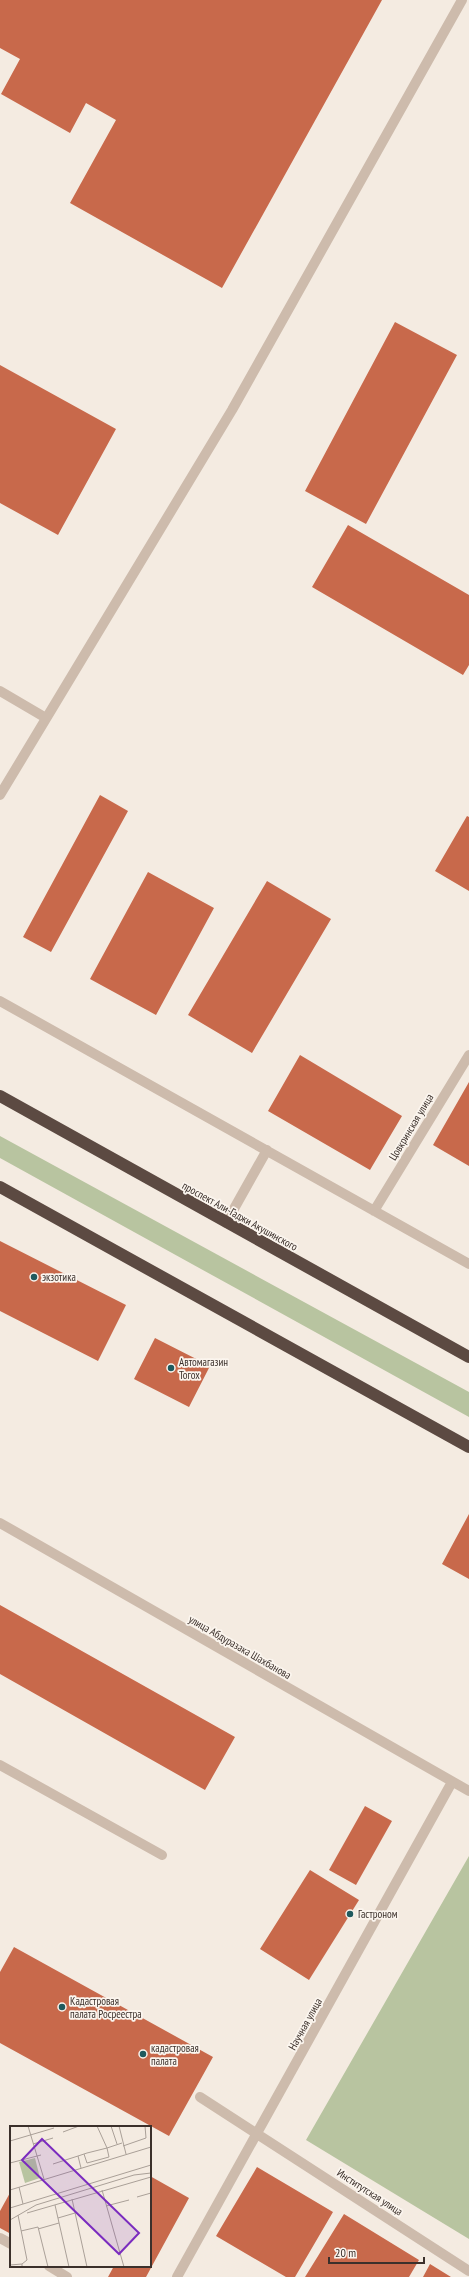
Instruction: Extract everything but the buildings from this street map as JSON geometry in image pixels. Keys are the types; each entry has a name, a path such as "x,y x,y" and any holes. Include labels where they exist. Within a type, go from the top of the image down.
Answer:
{"highway":[{"name":"проспект Али-Гаджи Акушинского","path":"0,1096 469,1357"},
{"path":"0,1187 469,1447"}],"street":[{"path":"0,795 232,410 462,0"},
{"path":"0,691 46,718"},
{"path":"0,1001 469,1264"},
{"name":"Цовкринская улица","path":"374,1211 469,1055"},
{"path":"226,1223 267,1150"},
{"name":"улица Абдуразака Шахбанова","path":"0,1523 469,1791"},
{"path":"0,1765 162,1854"},
{"name":"Научная улица","path":"177,2277 258,2134 452,1782"},
{"name":"Институтская улица","path":"200,2097 469,2270"},
{"path":"0,2238 10,2243"},
{"path":"51,2267 68,2277"}],"green space":[{"path":"0,1136 469,1392 469,1417 0,1158"},
{"path":"469,1856 469,2239 306,2140"}],"place":[{"name":"экзотика","path":"34,1277"},
{"name":"Автомагазин Тогох","path":"171,1368"},
{"name":"Гастроном","path":"350,1914"},
{"name":"Кадастровая палата Росреестра","path":"62,2007"},
{"name":"кадастровая палата","path":"143,2054"}]}
